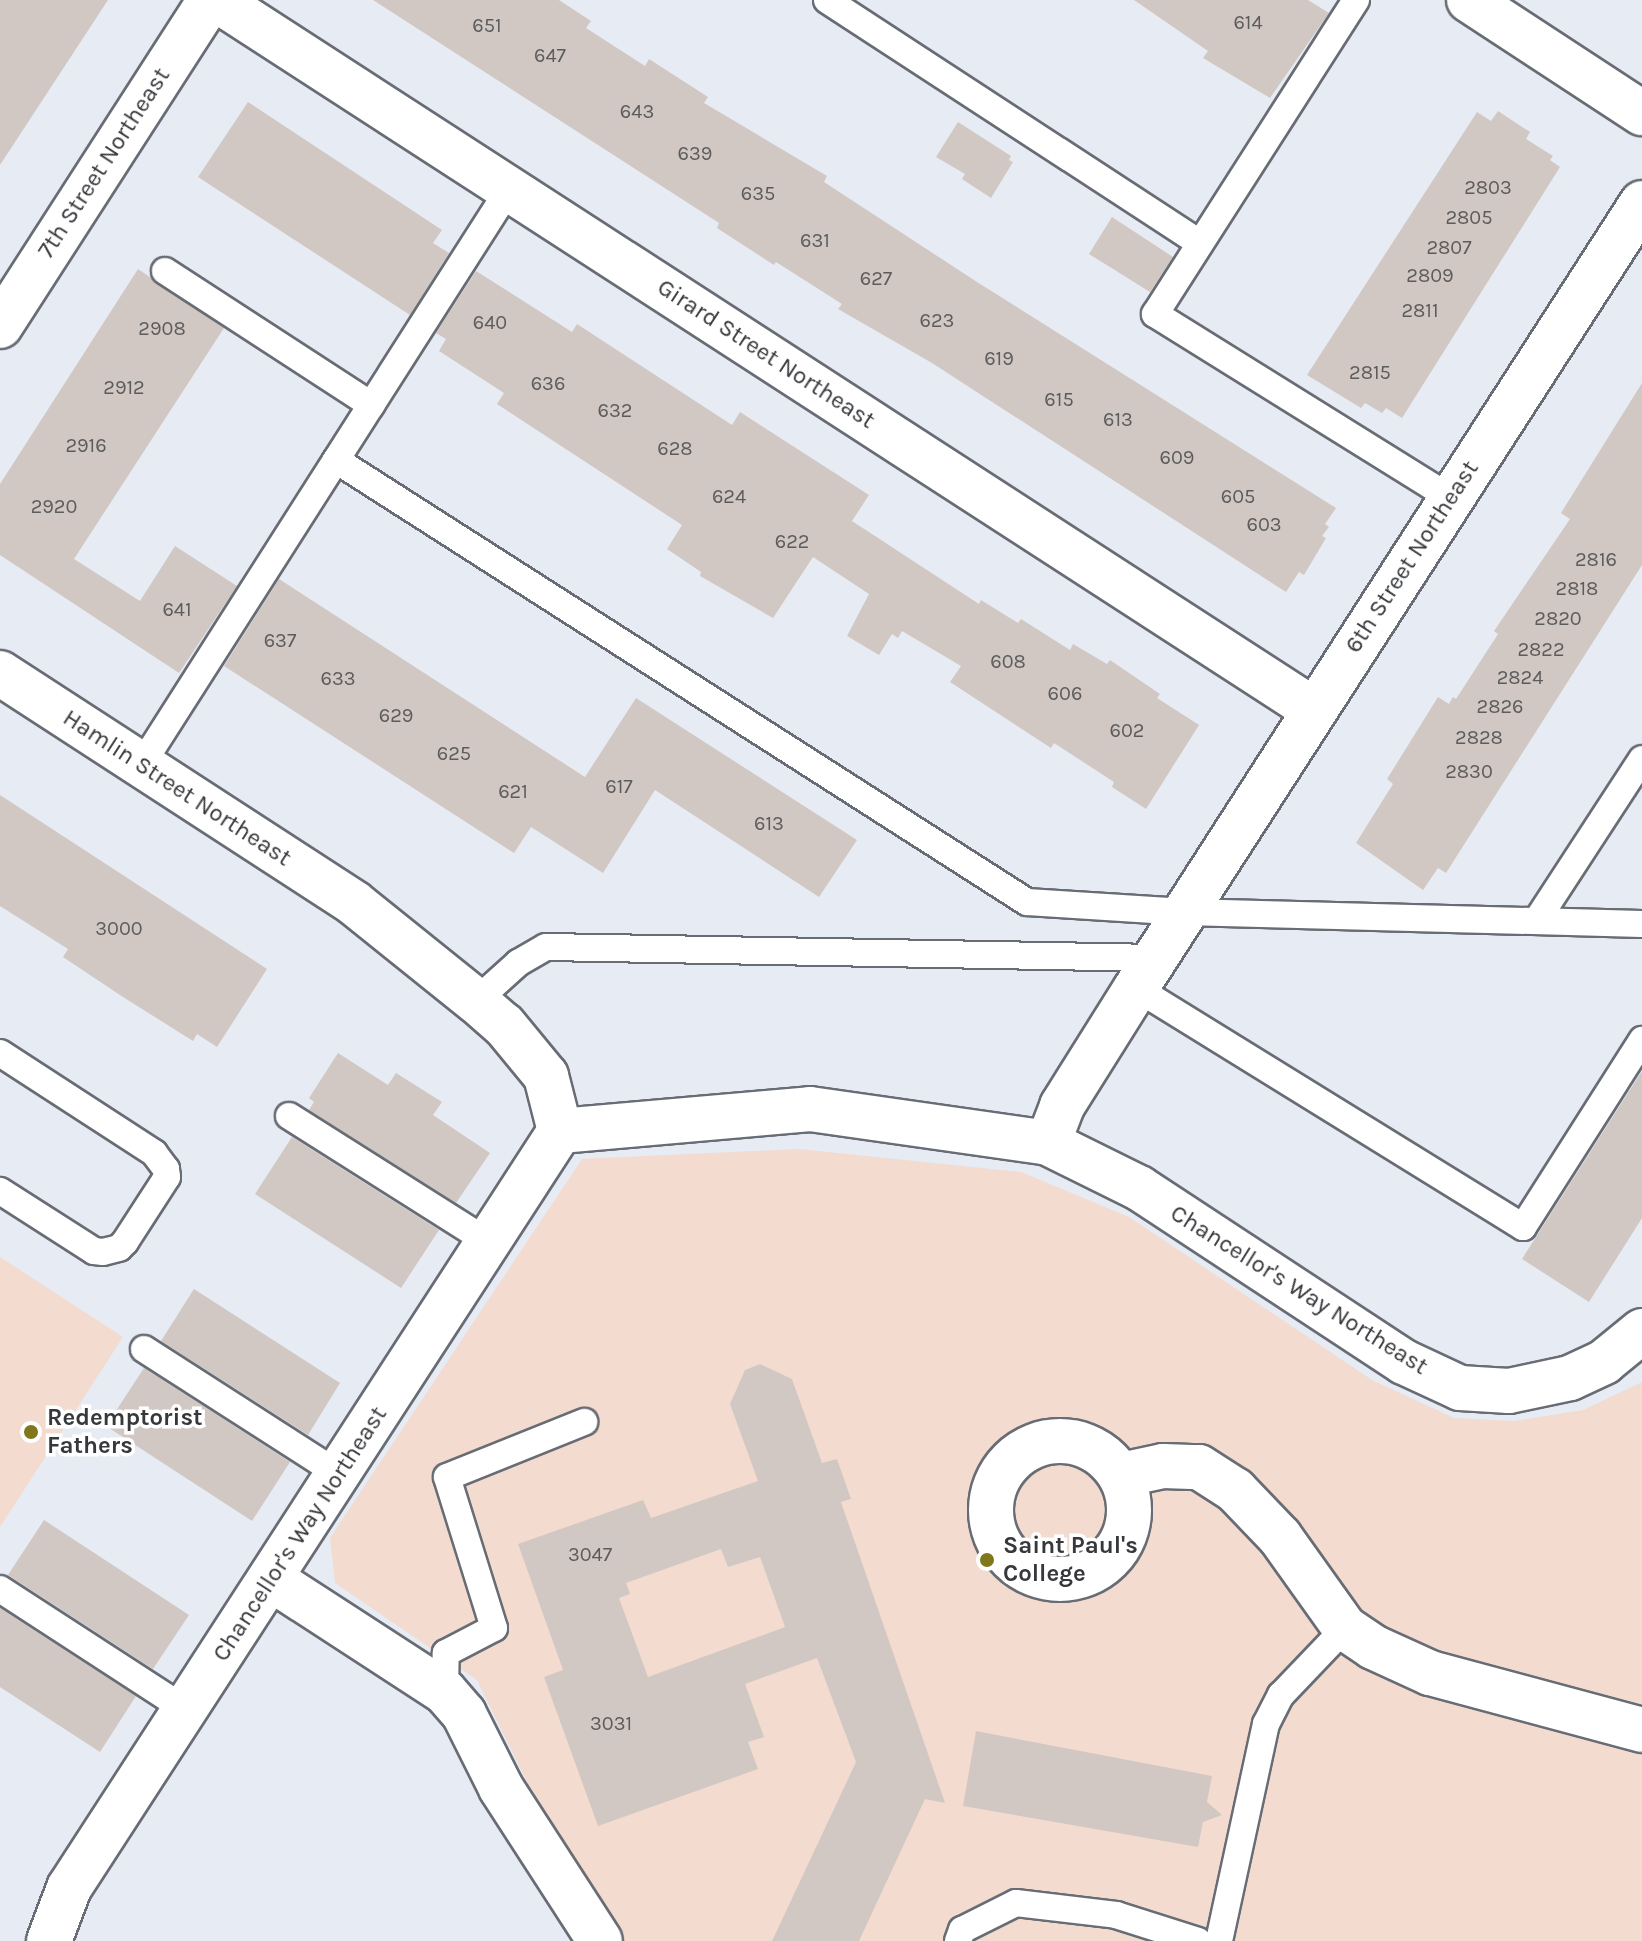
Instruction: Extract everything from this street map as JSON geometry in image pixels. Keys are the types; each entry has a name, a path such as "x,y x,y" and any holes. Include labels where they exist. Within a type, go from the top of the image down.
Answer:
{"street":[{"name":"7th Street Northeast","path":"0,326 210,0"},
{"name":"Girard Street Northeast","path":"217,0 1314,710"},
{"path":"1469,0 1642,113"},
{"name":"6th Street Northeast","path":"1185,912 1642,203"},
{"name":"Hamlin Street Northeast","path":"0,673 354,903 476,1001"},
{"path":"1048,1143 1062,1106 1185,912"},
{"path":"476,1001 504,1025 546,1076 560,1131"},
{"name":"Chancellor's Way Northeast","path":"49,1941 69,1888 560,1131 810,1109 1048,1143 1139,1188 1404,1362 1460,1388 1509,1391 1570,1378 1604,1362 1642,1331"},
{"path":"1121,1475 1163,1466 1199,1467 1235,1490 1280,1537 1345,1628 1373,1647 1430,1673 1642,1730"},
{"path":"271,1579 445,1692 464,1714 501,1788 600,1941"}],"lane":[{"path":"827,0 1200,243"},
{"path":"1356,0 1155,314 1451,498"},
{"path":"142,764 509,189"},
{"path":"165,271 371,405"},
{"path":"336,460 1027,902 1185,912 1642,924"},
{"path":"1537,920 1642,759"},
{"path":"476,1001 518,963 546,947 1145,973 1523,1227 1642,1040"},
{"path":"0,1053 154,1153 166,1169 167,1177 125,1242 119,1248 103,1252 94,1251 0,1191"},
{"path":"289,1116 488,1242"},
{"path":"144,1349 339,1474"},
{"path":"445,1692 446,1653 494,1628 447,1477 584,1422"},
{"path":"0,1589 186,1710"},
{"path":"1219,1941 1266,1724 1281,1695 1345,1628"},
{"path":"958,1941 962,1930 1016,1903 1116,1915 1198,1941"}],"shaded area":[{"name":"Saint Paul's College","path":"799,1149 1021,1172 1129,1217 1372,1380 1454,1418 1514,1421 1583,1410 1642,1382 1642,1941 624,1941 546,1821 477,1680 335,1583 330,1538 582,1159"},
{"name":"Redemptorist Fathers","path":"0,1257 123,1337 0,1527"}],"building":[{"path":"0,0 108,0 0,165"},
{"path":"373,0 559,0 591,21 586,28 645,66 649,59 708,97 704,103 827,176 824,182 977,282 1336,508 1325,524 1329,527 1322,536 1326,538 1304,575 1299,572 1286,592 932,363 838,309 842,304 776,262 774,265 717,228 719,223"},
{"path":"1134,0 1308,0 1329,13 1270,98 1203,58 1208,51"},
{"path":"248,102 442,230 433,243 449,253 410,315 198,177"},
{"path":"1498,111 1530,132 1526,139 1553,156 1550,160 1560,167 1402,418 1386,408 1382,413 1365,403 1361,408 1307,375 1477,112 1491,121"},
{"path":"958,122 1011,156 1009,160 1013,162 991,198 962,179 965,174 936,157"},
{"path":"1112,217 1173,257 1150,292 1089,254"},
{"path":"138,269 224,328 74,559 140,601 175,546 237,586 179,673 0,555 0,484"},
{"path":"476,271 572,332 577,324 732,425 740,412 869,495 852,521 979,604 981,600 1018,623 1021,619 1070,650 1073,644 1107,664 1110,660 1160,694 1157,698 1199,725 1146,809 1112,787 1114,782 1054,743 1051,748 950,682 961,666 902,631 898,638 892,634 879,655 847,636 869,594 813,557 773,618 700,576 701,572 667,549 682,525 497,404 504,393 439,351 446,339 436,333"},
{"path":"1642,383 1642,565 1446,873 1438,868 1423,890 1356,843 1393,784 1387,779 1438,697 1449,704 1453,697 1456,699 1498,634 1494,631 1570,519 1561,513"},
{"path":"279,579 585,777 636,698 857,840 819,897 655,790 603,873 531,827 514,853 224,666"},
{"path":"0,795 267,969 217,1047 197,1034 193,1041 123,997 63,957 68,949 0,906"},
{"path":"338,1053 388,1085 396,1073 442,1102 433,1115 490,1153 456,1203 309,1110 314,1102 309,1098"},
{"path":"1642,1071 1642,1218 1589,1302 1522,1259"},
{"path":"292,1137 439,1230 401,1288 255,1194"},
{"path":"194,1289 340,1383 308,1435 161,1341"},
{"path":"760,1364 792,1379 822,1463 837,1459 851,1499 841,1502 945,1803 925,1799 859,1941 772,1941 856,1762 817,1658 745,1684 764,1737 748,1742 758,1769 598,1826 544,1677 563,1670 518,1544 643,1500 651,1518 758,1481 730,1404 745,1370","holes":["721,1549 728,1567 760,1557 785,1627 648,1677 619,1598 630,1594 626,1583"]},
{"path":"144,1368 290,1462 252,1521 106,1426"},
{"path":"44,1520 189,1615 153,1669 8,1575"},
{"path":"0,1608 136,1696 100,1752 0,1687"},
{"path":"976,1731 1212,1776 1207,1802 1222,1815 1203,1822 1198,1847 963,1806"}],"place":[{"name":"Redemptorist Fathers","path":"31,1432"},
{"name":"Saint Paul's College","path":"987,1560"}]}
